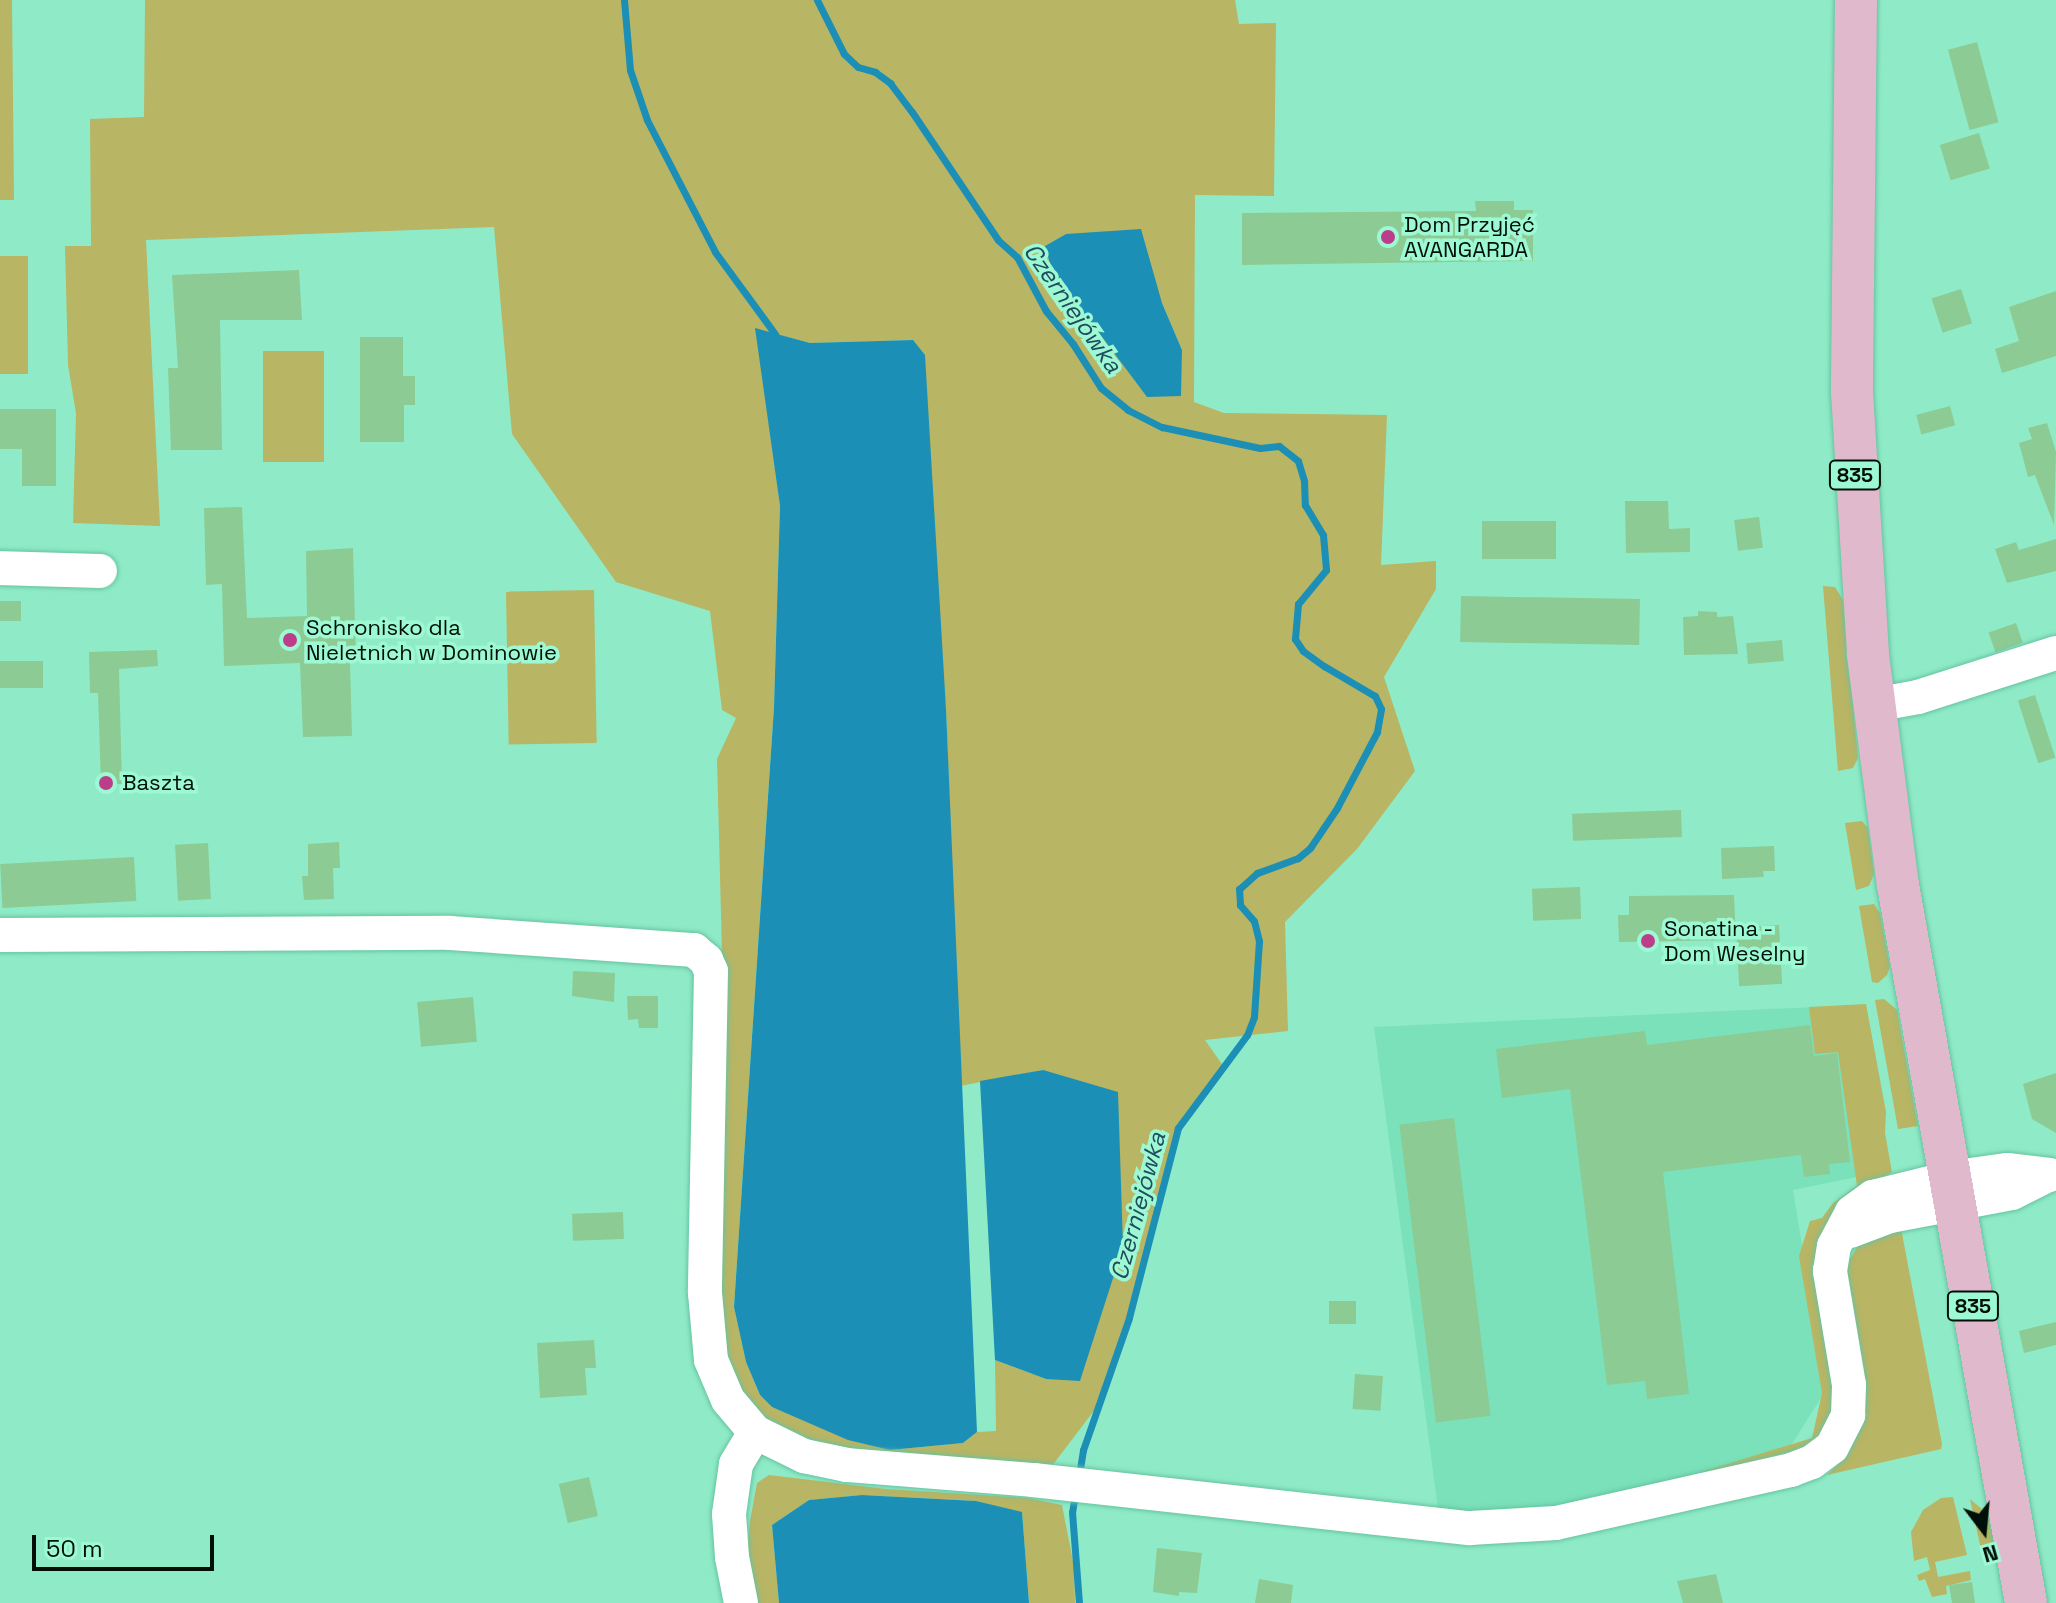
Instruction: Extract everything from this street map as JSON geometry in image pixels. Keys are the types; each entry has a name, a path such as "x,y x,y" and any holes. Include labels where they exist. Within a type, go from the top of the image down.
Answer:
{"main road":[{"name":"835","path":"1856,0 1851,262 1853,417 1860,571 1874,705 1895,871 2026,1603"}],"street":[{"path":"0,568 100,571"},
{"path":"1874,705 1918,697 2056,653"},
{"path":"0,935 450,933 685,948 698,953 711,971 707,1336 721,1387 736,1412 755,1432 789,1450 826,1462 1033,1480 1470,1528 1556,1523 1802,1467 1821,1456 1838,1439 1850,1408 1831,1282 1832,1255 1839,1237 1874,1220 1952,1191 2012,1193 2054,1184"},
{"path":"741,1603 732,1557 729,1514 736,1464 755,1432"}],"shaded area":[{"path":"0,0 12,0 14,200 0,200"},
{"path":"145,0 1235,0 1239,24 1276,23 1274,196 1195,195 1194,402 1224,413 1387,415 1381,565 1436,561 1436,589 1384,677 1415,771 1357,849 1285,922 1288,1031 1205,1040 1224,1067 1178,1128 1155,1228 1102,1400 1055,1462 1044,1470 837,1449 808,1440 761,1415 739,1389 727,1364 721,1329 725,1073 717,759 736,718 722,710 710,611 616,582 512,434 494,227 146,240 160,526 73,523 76,413 68,365 65,246 91,246 90,119 144,117","holes":["1066,234 1162,303 1182,350 1045,246","756,329 810,343 913,340 946,709 960,1086 1043,1070 1046,1379 995,1360 996,1431 977,1432 963,1443 890,1450 772,1407 760,1395 746,1362 734,1307 774,706 780,506"]},
{"path":"0,256 28,256 28,374 0,374"},
{"path":"263,351 324,351 324,462 263,462"},
{"path":"1823,586 1835,587 1843,600 1858,758 1853,768 1838,771"},
{"path":"594,590 597,743 509,745 506,592"},
{"path":"1862,821 1868,828 1874,874 1869,886 1856,890 1845,823"},
{"path":"1874,904 1880,913 1890,967 1878,983 1872,982 1859,906"},
{"path":"1884,999 1897,1010 1918,1126 1898,1129 1875,1000"},
{"path":"1866,1004 1886,1112 1885,1133 1892,1172 1851,1198 1836,1404 1825,1429 1811,1446 1701,1476 1701,1472 1812,1438 1822,1393 1799,1256 1810,1221 1822,1218 1833,1203 1857,1186 1838,1052 1815,1054 1809,1007"},
{"path":"1859,1005 1876,1173 1793,1190 1826,1390 1790,1447 1701,1472 1701,1476 1555,1508 1491,1514 1438,1509 1374,1027"},
{"path":"1900,1223 1941,1449 1827,1475 1846,1457 1861,1425 1846,1271 1860,1242"},
{"path":"769,1475 886,1489 1028,1498 1062,1505 1074,1566 1075,1603 1029,1603 1022,1513 976,1501 862,1495 809,1500 772,1525 779,1603 755,1603 747,1556 750,1521 757,1483"},
{"path":"1953,1497 1967,1555 1935,1562 1938,1577 1970,1571 1971,1580 1946,1586 1947,1594 1932,1597 1925,1579 1919,1581 1917,1575 1930,1570 1927,1557 1914,1561 1911,1532 1923,1510 1941,1498"},
{"path":"1970,1499 1989,1515 1995,1548 1990,1552 1982,1554"}],"water":[{"path":"1141,229 1162,303 1182,350 1181,396 1147,397 1052,270 1045,246 1066,234"},
{"path":"755,328 810,343 913,340 925,355 946,709 977,1432 963,1443 890,1450 848,1440 772,1407 760,1395 746,1362 734,1307 774,707 780,506"},
{"path":"1043,1070 1118,1092 1123,1247 1080,1381 1046,1379 995,1360 980,1081"},
{"path":"862,1495 976,1501 1022,1512 1029,1603 779,1603 772,1525 809,1500"}],"building":[{"path":"1977,42 1998,122 1970,130 1948,50"},
{"path":"1979,133 1990,168 1951,180 1940,145"},
{"name":"Dom Przyjęć AVANGARDA","path":"1475,201 1514,201 1514,210 1533,210 1533,261 1242,265 1242,213 1476,211"},
{"path":"299,270 302,320 220,320 222,450 171,450 168,368 178,368 172,275"},
{"path":"1961,289 1972,323 1943,333 1932,299"},
{"path":"2056,291 2056,356 2002,373 1995,349 2019,341 2009,307"},
{"path":"360,337 403,337 403,376 415,376 415,405 404,405 404,442 360,442"},
{"path":"1950,406 1955,425 1921,434 1916,415"},
{"path":"0,409 56,409 56,486 22,486 22,449 0,449"},
{"path":"2047,423 2056,452 2054,525 2035,475 2028,477 2019,443 2032,439 2028,428"},
{"path":"1625,501 1668,501 1669,529 1690,528 1690,552 1626,553"},
{"name":"Schronisko dla Nieletnich w Dominowie","path":"242,507 247,618 307,616 306,551 353,548 356,661 350,662 352,736 303,737 300,663 224,666 222,584 206,585 204,508"},
{"path":"1759,517 1763,548 1738,551 1734,520"},
{"path":"1482,521 1556,521 1556,559 1482,559"},
{"path":"2056,539 2056,571 2007,583 1995,549 2016,542 2019,550"},
{"path":"1461,596 1640,599 1639,645 1460,642"},
{"path":"0,601 21,601 21,621 0,621"},
{"path":"1698,611 1717,612 1717,617 1733,616 1738,654 1684,655 1683,617 1698,616"},
{"path":"2016,623 2023,643 1995,652 1989,632"},
{"path":"1782,640 1784,661 1748,664 1746,643"},
{"path":"157,650 158,666 119,669 122,784 101,784 98,693 90,693 89,652"},
{"path":"0,661 43,661 43,688 0,688"},
{"path":"2035,695 2055,758 2038,763 2018,701"},
{"path":"1681,810 1682,837 1573,841 1572,814"},
{"path":"339,842 340,868 333,868 334,899 304,900 302,876 308,876 308,844"},
{"path":"208,843 211,899 178,901 175,845"},
{"path":"1774,846 1775,871 1763,871 1764,877 1722,879 1721,848"},
{"path":"134,857 136,901 2,908 0,864"},
{"path":"1580,887 1581,919 1533,921 1532,889"},
{"name":"Sonatina - Dom Weselny","path":"1734,895 1736,940 1619,942 1618,915 1629,915 1629,896"},
{"path":"1779,925 1782,984 1739,986 1736,927"},
{"path":"573,971 615,973 614,1002 572,996"},
{"path":"627,996 658,996 658,1028 639,1028 638,1019 628,1020"},
{"path":"473,997 477,1042 421,1047 417,1002"},
{"path":"1810,1025 1814,1056 1837,1053 1850,1162 1829,1164 1830,1174 1804,1177 1801,1155 1663,1172 1689,1394 1647,1399 1645,1381 1607,1385 1570,1089 1502,1098 1496,1049 1645,1031 1647,1045"},
{"path":"2056,1073 2056,1133 2032,1119 2023,1084"},
{"path":"1454,1118 1491,1416 1436,1422 1399,1125"},
{"path":"623,1212 624,1239 573,1241 572,1214"},
{"path":"1329,1301 1356,1301 1356,1324 1329,1324"},
{"path":"2056,1322 2056,1345 2024,1353 2019,1331"},
{"path":"594,1340 596,1368 585,1368 587,1395 540,1398 537,1343"},
{"path":"1355,1374 1383,1376 1380,1411 1353,1409"},
{"path":"589,1477 598,1516 568,1523 559,1484"},
{"path":"1157,1548 1202,1553 1197,1593 1179,1592 1179,1596 1153,1592"},
{"path":"1716,1574 1723,1603 1683,1603 1677,1581"},
{"path":"1259,1579 1293,1585 1291,1603 1255,1603"},
{"path":"1972,1582 1975,1603 1952,1603 1949,1585"}],"waterway":[{"path":"624,0 630,70 647,120 715,252 775,334"},
{"name":"Czerniejówka","path":"817,0 844,54 858,67 875,72 890,83 912,112 998,240 1017,257 1046,311 1073,344 1101,388 1128,410 1162,427 1260,448 1279,446 1298,461 1304,481 1305,505 1323,535 1326,570 1298,604 1295,639 1303,651 1324,666 1375,696 1381,709 1377,732 1337,808 1310,848 1298,858 1257,873 1239,889 1240,905 1254,921 1259,941 1254,1017 1247,1035 1178,1128 1129,1318 1083,1450 1079,1474"},
{"name":"Czerniejówka","path":"1075,1494 1072,1512 1079,1603"}],"place":[{"name":"Dom Przyjęć AVANGARDA","path":"1388,237"},
{"name":"Schronisko dla Nieletnich w Dominowie","path":"290,640"},
{"name":"Baszta","path":"106,783"},
{"name":"Sonatina - Dom Weselny","path":"1648,941"}]}
